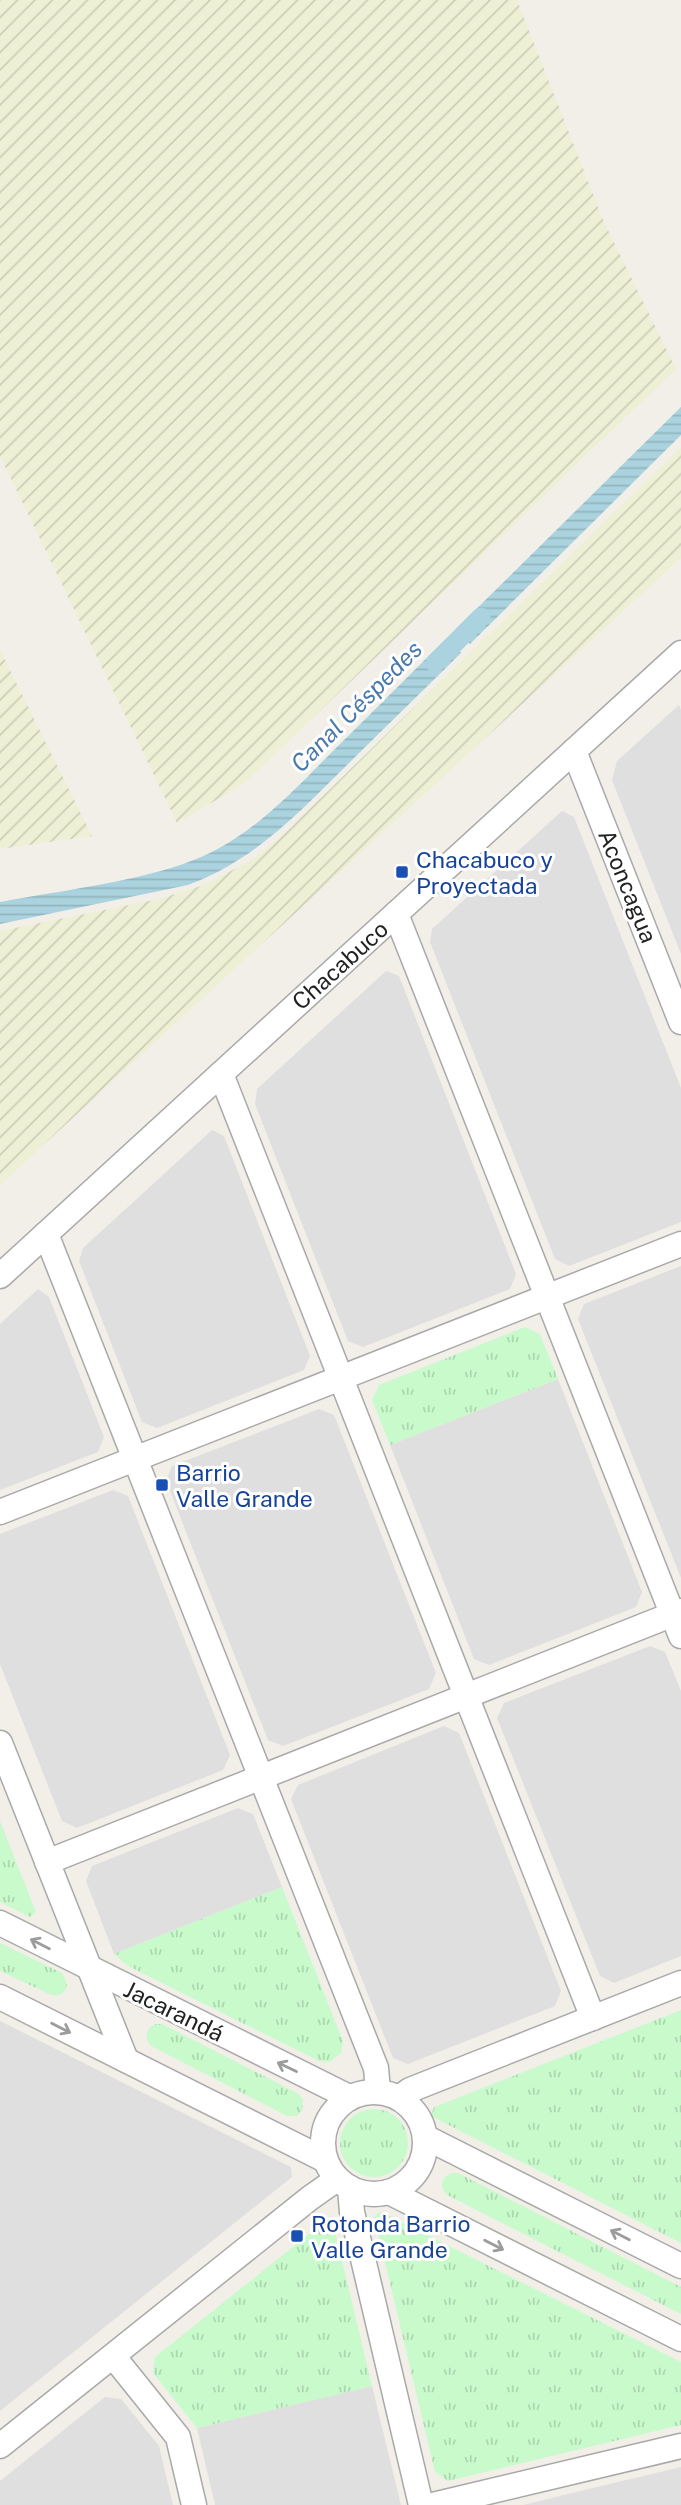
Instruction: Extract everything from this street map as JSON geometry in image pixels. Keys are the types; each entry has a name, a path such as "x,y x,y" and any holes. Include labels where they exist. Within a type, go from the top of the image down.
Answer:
{"street":[{"name":"Chacabuco","path":"0,1276 681,653"},
{"name":"Aconcagua","path":"574,751 681,1021"},
{"path":"47,1862 467,1696 678,1621 396,914"},
{"path":"221,1074 593,2018"},
{"path":"46,1234 389,2095"},
{"path":"0,1512 681,1244"},
{"path":"0,1743 126,2060"},
{"name":"Jacarandá","path":"0,1923 349,2097"},
{"path":"389,2095 411,2090 681,1983"},
{"path":"0,1997 126,2060 337,2176 362,2193 389,2192 402,2186 417,2171 425,2151 425,2137 417,2114 389,2095 368,2091 349,2097 337,2106 328,2118 323,2132 323,2146 337,2176 355,2226 421,2505"},
{"path":"425,2137 681,2266"},
{"path":"0,2446 337,2176"},
{"path":"389,2192 681,2339"},
{"path":"113,2356 178,2437 194,2505"},
{"path":"433,2505 681,2446"}],"shaded area":[{"path":"679,705 681,954 612,780 617,761"},
{"path":"562,811 574,817 681,1088 681,1222 569,1266 555,1259 430,942 432,929"},
{"path":"386,971 399,976 516,1274 510,1289 363,1347 348,1341 255,1104 257,1089"},
{"path":"212,1130 224,1136 310,1356 304,1370 157,1428 142,1422 79,1261 83,1248"},
{"path":"681,1266 681,1578 578,1319 584,1304"},
{"path":"38,1289 49,1297 104,1437 98,1452 0,1490 0,1324"},
{"path":"558,1379 642,1592 636,1607 489,1665 474,1659 390,1445"},
{"path":"319,1409 334,1415 436,1673 429,1689 283,1746 268,1740 166,1481 172,1466"},
{"path":"113,1490 128,1496 230,1755 223,1770 77,1828 62,1821 0,1664 0,1534"},
{"path":"650,1646 665,1652 681,1691 681,1956 614,1983 600,1976 497,1718 504,1703"},
{"path":"444,1726 459,1733 561,1991 555,2006 408,2064 393,2058 291,1799 298,1785"},
{"path":"238,1808 253,1814 282,1887 114,1954 86,1881 92,1866"},
{"path":"0,2021 291,2167 292,2177 0,2411"},
{"path":"372,2386 401,2505 215,2505 197,2428"},
{"path":"105,2397 121,2399 159,2446 173,2505 0,2505 0,2481"},
{"path":"681,2467 681,2505 523,2505 601,2486"}],"green space":[{"path":"0,0 517,0 604,222 676,369 245,783 177,823 0,456"},
{"path":"681,447 681,558 0,1185 0,931 159,899 204,885 252,860 288,830"},
{"path":"0,650 92,836 0,849"},
{"path":"525,1327 540,1334 558,1379 390,1445 372,1400 379,1385"},
{"path":"0,1821 36,1912 30,1917 0,1902"},
{"path":"282,1887 343,2041 341,2053 330,2062 319,2061 128,1966 114,1954"},
{"path":"0,1943 62,1973 67,1983 64,1991 51,1995 0,1971"},
{"path":"681,2010 681,2243 431,2116 434,2107"},
{"path":"156,2024 162,2024 299,2094 303,2100 302,2110 297,2116 287,2116 151,2046 147,2034"},
{"path":"374,2109 387,2112 398,2119 405,2130 408,2143 405,2156 398,2167 387,2174 374,2177 361,2174 350,2167 343,2156 340,2143 343,2130 350,2119 361,2112"},
{"path":"451,2173 458,2173 681,2287 681,2314 447,2195 442,2183"},
{"path":"381,2212 681,2362 681,2425 448,2481 435,2472 374,2216"},
{"path":"323,2223 334,2227 372,2386 197,2428 153,2373 155,2357"}],"water":[{"path":"681,407 681,435 470,644 456,629"},
{"path":"448,637 461,653 292,819 234,863 188,885 0,924 0,902 162,871 206,855 228,843 267,815"}],"waterway":[{"name":"Canal Céspedes","path":"435,663 481,617"}],"place":[{"name":"Chacabuco y Proyectada","path":"402,872"},
{"name":"Barrio Valle Grande","path":"162,1485"},
{"name":"Rotonda Barrio Valle Grande","path":"297,2236"}]}
